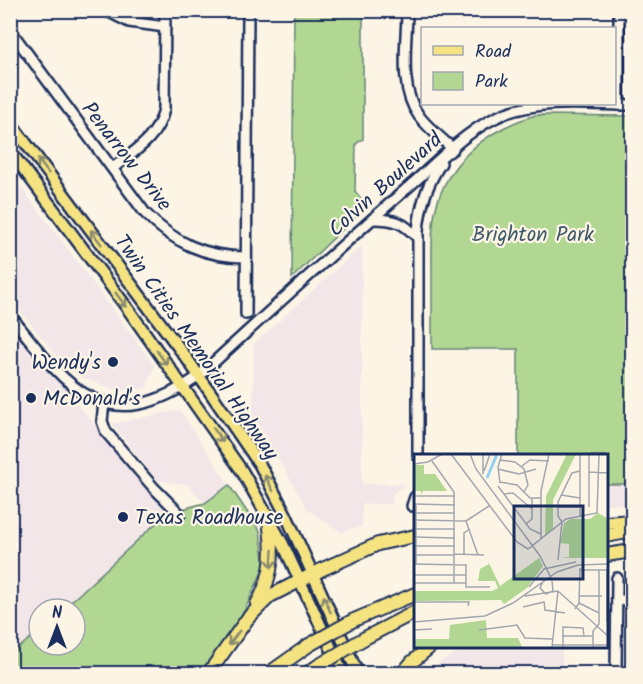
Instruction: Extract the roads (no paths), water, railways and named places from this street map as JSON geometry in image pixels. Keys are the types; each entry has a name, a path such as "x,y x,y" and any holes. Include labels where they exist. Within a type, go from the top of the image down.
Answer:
{"highway":[{"path":"208,674 249,618 266,588 273,557 268,515"},
{"path":"607,523 633,522"},
{"path":"607,536 633,531"},
{"path":"249,618 270,596 313,573 378,544 414,536"},
{"path":"607,555 633,551"},
{"path":"268,674 309,645 354,620 414,594"},
{"path":"306,674 363,639 414,613"},
{"path":"402,674 429,648"}],"main road":[{"name":"Twin Cities Memorial Highway","path":"10,122 199,376 260,465 286,515 358,674"},
{"name":"Twin Cities Memorial Highway","path":"10,151 184,387 242,471 268,515 343,674"}],"street":[{"path":"105,10 129,22 165,27"},
{"path":"113,168 149,140 159,125 164,109 165,10"},
{"path":"246,314 248,10"},
{"path":"407,10 407,83 411,101 420,117 453,148 439,166 426,191 419,217 418,454"},
{"path":"619,105 620,10"},
{"name":"Penarrow Drive","path":"10,30 145,213 167,233 198,250 213,255 246,257"},
{"name":"Colvin Boulevard","path":"105,403 126,406 155,402 184,387 199,376 453,148 484,124 522,109 549,105 633,105"},
{"path":"373,219 398,221 408,227 418,238"},
{"path":"10,315 66,382 85,395 105,403 102,421 106,432 154,488 180,514"},
{"path":"616,674 617,578"},
{"path":"617,600 633,600"}],"place":[{"name":"Wendy's","path":"113,362"},
{"name":"McDonald's","path":"31,398"},
{"name":"Texas Roadhouse","path":"123,517"}],"park label":[{"name":"Brighton Park","path":"533,234"}]}
